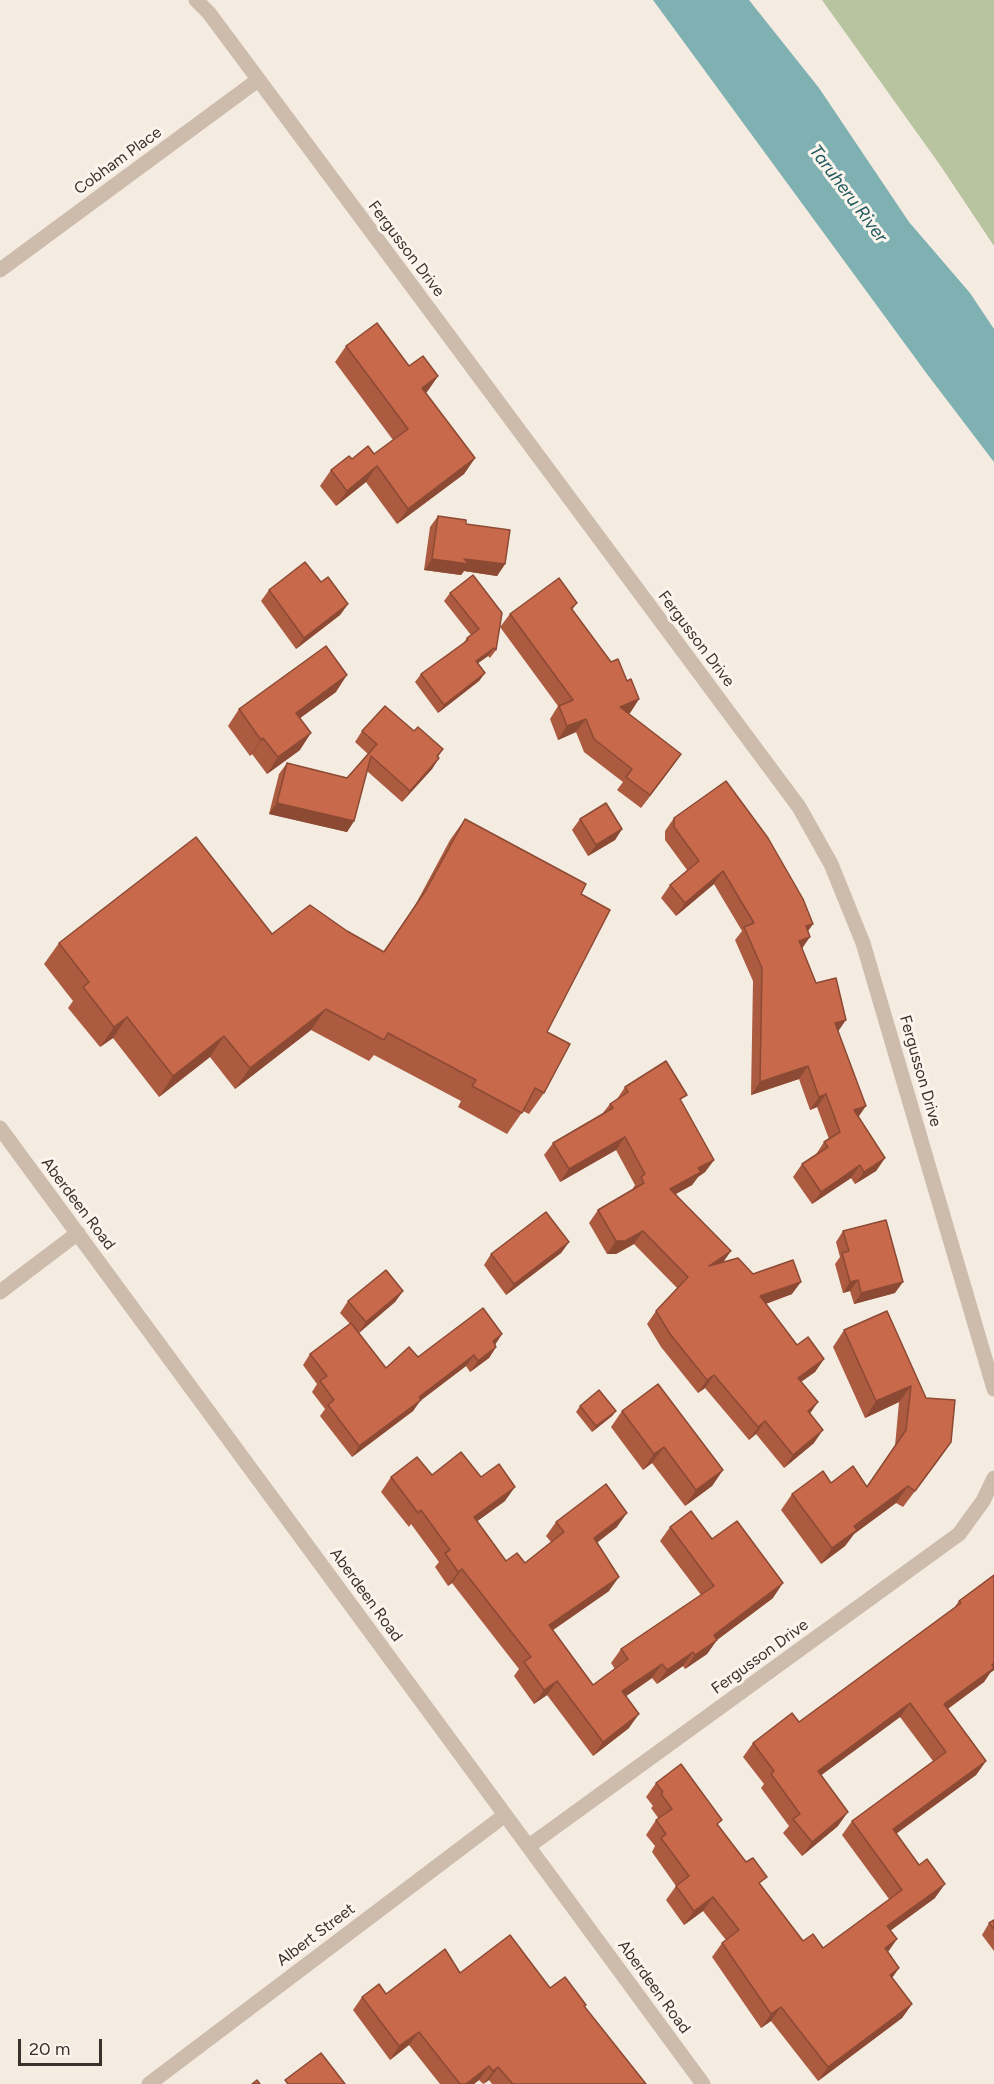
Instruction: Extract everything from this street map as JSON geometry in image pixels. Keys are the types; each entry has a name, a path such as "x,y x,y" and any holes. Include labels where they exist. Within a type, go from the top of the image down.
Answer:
{"street":[{"name":"Fergusson Drive","path":"196,0 209,13 799,807 831,864 863,943 994,1389"},
{"name":"Cobham Place","path":"0,270 258,81"},
{"name":"Aberdeen Road","path":"0,1128 703,2084"},
{"path":"0,1292 78,1233"},
{"name":"Fergusson Drive","path":"529,1846 960,1534 983,1502 994,1478"},
{"name":"Albert Street","path":"148,2084 505,1815"}],"green space":[{"path":"822,0 994,0 994,246 940,165"}],"water":[{"name":"Taruheru River","path":"653,0 749,0 819,88 909,222 970,293 994,329 994,462 927,374"}],"building":[{"path":"377,323 409,366 423,356 438,376 422,388 475,458 408,509 377,466 347,491 331,470 349,456 352,459 368,446 374,454 408,429 346,346"},
{"path":"438,516 466,520 466,524 510,530 505,564 464,559 469,564 432,559"},
{"path":"305,562 321,582 328,577 348,604 304,638 269,590"},
{"path":"473,575 502,613 496,650 494,648 476,661 485,673 444,705 421,674 468,640 467,638 479,629 450,593"},
{"path":"559,578 577,603 571,608 611,662 618,659 627,681 631,679 639,699 620,707 681,754 650,795 626,777 632,769 594,739 586,719 567,726 559,706 573,700 510,614"},
{"path":"326,646 347,675 296,713 311,733 278,757 263,738 261,740 239,709"},
{"path":"385,706 414,731 418,727 443,749 437,756 439,758 410,791 371,756 354,821 277,803 287,763 347,778 377,744 362,731"},
{"path":"726,781 768,838 803,899 813,924 806,926 810,937 799,941 816,983 836,978 846,1020 835,1023 866,1106 854,1110 885,1158 864,1172 860,1165 821,1192 802,1164 828,1147 824,1142 840,1132 826,1094 819,1097 808,1066 760,1082 762,968 744,927 754,923 723,871 685,903 670,885 699,861 674,827 674,818"},
{"path":"606,803 622,829 596,845 580,819"},
{"path":"465,819 586,884 581,894 610,910 547,1032 570,1044 544,1093 535,1088 522,1113 472,1086 476,1080 388,1033 384,1040 326,1009 250,1068 224,1036 173,1076 127,1017 114,1027 83,987 89,982 59,943 196,837 272,934 310,905 347,931 384,952 426,890"},
{"path":"666,1061 687,1095 680,1099 714,1160 698,1168 701,1172 670,1189 731,1251 709,1266 738,1258 753,1274 793,1260 801,1282 760,1296 797,1345 808,1337 824,1359 798,1378 818,1402 808,1411 823,1430 793,1455 765,1421 758,1427 714,1375 707,1380 670,1334 656,1311 688,1277 643,1231 625,1241 616,1241 598,1210 644,1183 641,1177 645,1174 625,1137 569,1169 553,1143 613,1108 610,1104 628,1092 625,1087"},
{"path":"546,1212 569,1242 514,1284 491,1254"},
{"path":"886,1220 903,1282 861,1293 858,1280 850,1282 842,1253 849,1251 843,1231"},
{"path":"386,1270 403,1291 366,1322 348,1301"},
{"path":"483,1308 502,1334 493,1341 496,1347 478,1361 474,1355 419,1397 421,1400 359,1446 328,1405 334,1400 320,1381 327,1376 310,1354 351,1323 386,1368 409,1347 418,1357"},
{"path":"887,1311 926,1398 955,1400 951,1442 915,1491 908,1486 854,1526 857,1530 832,1548 792,1494 823,1471 831,1483 853,1466 867,1487 906,1430 911,1386 876,1401 844,1330"},
{"path":"658,1384 723,1470 696,1490 664,1447 654,1454 622,1411"},
{"path":"599,1390 616,1411 596,1426 580,1406"},
{"path":"461,1452 481,1477 499,1464 515,1487 474,1517 506,1561 517,1553 525,1563 564,1532 556,1522 606,1484 627,1513 594,1538 619,1577 549,1625 593,1685 628,1659 621,1649 714,1586 670,1527 691,1511 712,1539 737,1521 783,1583 714,1635 717,1640 695,1655 693,1652 667,1670 662,1664 622,1691 639,1714 603,1742 557,1681 544,1690 524,1662 531,1657 462,1569 458,1572 445,1553 450,1550 421,1510 418,1513 391,1477 417,1457 432,1475"},
{"path":"994,1575 994,1663 992,1665 994,1668 944,1704 986,1761 893,1829 919,1865 927,1859 945,1884 887,1926 897,1939 885,1948 899,1968 890,1975 912,2004 828,2067 781,2007 771,2014 722,1943 739,1930 713,1897 694,1911 676,1886 689,1876 661,1838 666,1834 656,1820 672,1809 656,1783 681,1764 722,1820 717,1824 746,1862 753,1858 767,1877 759,1883 803,1941 813,1934 823,1948 902,1890 852,1821 946,1752 910,1703 818,1771 848,1812 812,1842 793,1819 800,1814 771,1774 774,1771 753,1743 792,1713 799,1722 961,1603 959,1601"},
{"path":"510,1935 550,1988 565,1977 586,2005 584,2006 646,2084 513,2084 498,2067 493,2071 489,2066 466,2084 460,2084 419,2032 399,2046 362,1997 379,1984 386,1994 445,1949 460,1973"},
{"path":"321,2053 345,2084 288,2084 285,2080"}]}
